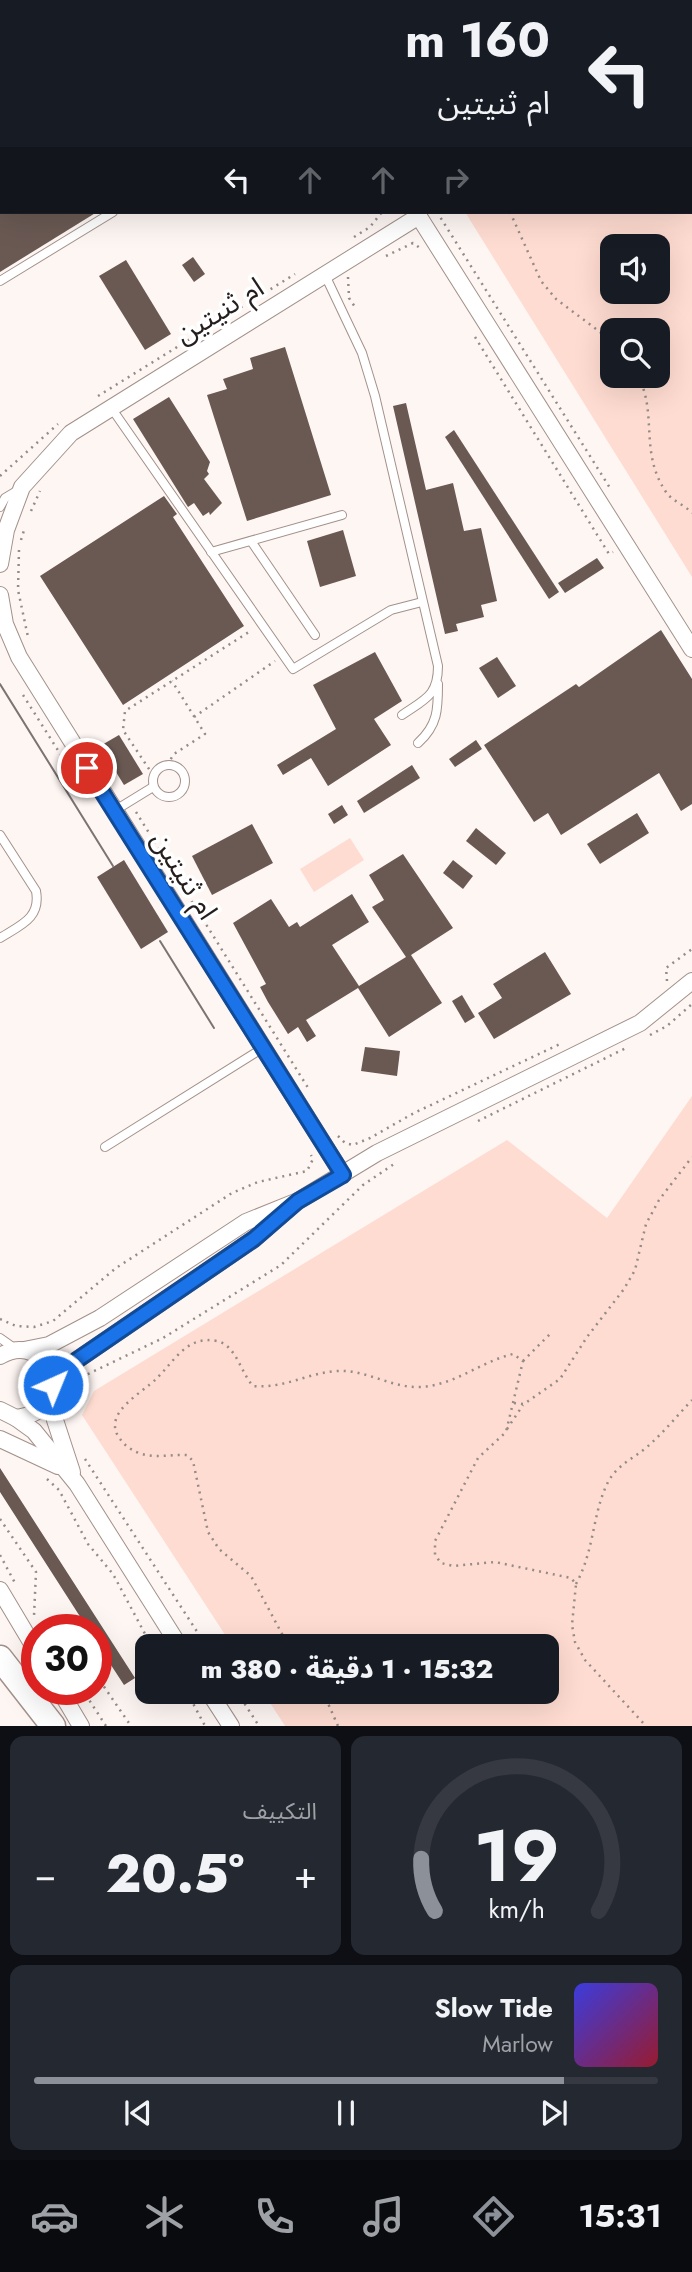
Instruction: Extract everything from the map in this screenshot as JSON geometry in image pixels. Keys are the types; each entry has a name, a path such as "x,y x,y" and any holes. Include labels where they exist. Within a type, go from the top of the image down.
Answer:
{"main road":[{"path":"0,1658 53,1726"},
{"path":"0,1669 35,1726"}],"street":[{"name":"ام ثنيتين","path":"0,564 6,530 22,487 71,432 112,409 418,214 692,649"},
{"name":"ام ثنيتين","path":"1,601 5,624 19,657 343,1175"},
{"path":"0,1356 64,1338 246,1222 298,1201 377,1153 640,1023 692,981"},
{"path":"6,1415 37,1412 77,1360 254,1239 298,1201"},
{"path":"219,1240 221,1252 229,1256"},
{"path":"198,1252 209,1257 210,1265 206,1273"},
{"path":"158,1280 167,1285 171,1296"},
{"path":"21,1350 45,1362 72,1478"},
{"path":"6,1415 34,1431 72,1478 172,1634"},
{"path":"0,1439 72,1478"},
{"path":"0,1590 21,1625"},
{"path":"217,1704 231,1726"},
{"path":"69,1705 81,1726"}],"lane":[{"path":"0,281 110,214"},
{"path":"325,275 362,353 375,396 438,666 439,714 430,732 418,743"},
{"path":"112,409 293,669 391,610 422,602"},
{"path":"0,507 5,498 22,487"},
{"path":"211,552 342,515"},
{"path":"251,541 315,635"},
{"path":"402,715 427,697 438,684"},
{"path":"167,765 183,772 183,790 167,798 153,787 153,775 167,765"},
{"path":"114,812 153,787"},
{"path":"0,835 36,891 38,901 36,913 30,919 0,938"},
{"path":"105,1147 263,1048"},
{"path":"0,1338 21,1350"}],"path":[{"path":"438,214 611,490"},
{"path":"511,214 541,281 556,299 600,332"},
{"path":"379,259 405,245 413,243 421,248"},
{"path":"344,312 355,307 347,288 348,276 354,271"},
{"path":"471,331 609,554 626,546"},
{"path":"642,388 648,408 651,463 668,495 692,513"},
{"path":"31,644 24,625 18,590 19,547 27,518 43,484"},
{"path":"153,775 123,730 122,719 131,706 261,624"},
{"path":"194,717 283,654"},
{"path":"167,765 174,754 205,734 172,681"},
{"path":"19,688 90,801"},
{"path":"129,801 315,1100"},
{"path":"663,986 669,979 666,968 692,949"},
{"path":"646,1037 667,1026 692,1004"},
{"path":"337,1135 345,1143 353,1145 565,1042"},
{"path":"475,1123 636,1043"},
{"path":"0,1319 16,1325 34,1327 53,1321 117,1268 232,1193 258,1182 307,1171 313,1159 307,1146"},
{"path":"576,1584 560,1573 495,1562 453,1566 441,1563 435,1555 435,1541 441,1525 454,1509 478,1458 506,1432 524,1404 560,1379 587,1337 624,1289 635,1270 646,1224 659,1200 692,1157"},
{"path":"69,1412 74,1389 86,1375 163,1338 281,1265 363,1185 403,1158"},
{"path":"506,1432 523,1361 551,1333"},
{"path":"282,1634 251,1576 219,1549 208,1532 193,1461 187,1455 150,1455 123,1445 115,1430 116,1417 122,1408 157,1378 178,1352 203,1341 219,1341 233,1351 243,1374 253,1386 269,1388 316,1373 341,1370 400,1386 419,1387 450,1382 513,1354 523,1361"},
{"path":"646,1726 585,1660 575,1642 572,1625 576,1584 587,1564 600,1501 609,1480 621,1464 645,1449 692,1400"},
{"path":"514,1403 524,1404"},
{"path":"83,1457 199,1634"},
{"path":"44,1477 59,1490 88,1544 113,1574 145,1634"},
{"path":"0,1519 36,1572 34,1614"},
{"path":"112,1698 131,1726"},
{"path":"193,1704 205,1726"},
{"path":"245,1704 259,1726"},
{"path":"328,1704 338,1726"},
{"path":"92,1705 106,1726"}],"shaded area":[{"path":"466,214 692,214 692,577"},
{"path":"350,838 364,860 314,892 300,869"},
{"path":"692,1096 692,1726 285,1726 271,1704 559,1704 559,1634 225,1634 82,1415 94,1391 507,1140 607,1218"}],"building":[{"path":"0,214 94,214 0,272"},
{"path":"193,257 205,274 194,282 182,265"},
{"path":"126,260 171,334 145,350 99,276"},
{"path":"285,347 331,495 247,521 207,395 227,389 223,379 253,369 250,358"},
{"path":"169,397 210,462 207,471 209,474 204,479 222,503 210,515 209,512 203,516 194,503 188,507 133,419"},
{"path":"406,403 426,490 453,483 464,531 481,528 497,601 481,605 484,617 456,624 458,631 445,634 393,406"},
{"path":"454,430 559,592 549,599 445,437"},
{"path":"164,496 177,514 173,517 244,626 123,705 40,576"},
{"path":"343,530 356,576 320,587 307,541"},
{"path":"597,558 604,568 565,593 558,583"},
{"path":"661,630 692,679 692,804 681,811 659,773 561,835 548,813 534,822 484,745 576,684 579,687"},
{"path":"375,652 402,701 374,719 391,745 328,786 311,758 283,775 277,765 336,729 313,685"},
{"path":"497,657 516,686 498,698 479,668"},
{"path":"119,735 143,774 124,785 100,746"},
{"path":"476,740 482,749 455,767 449,759"},
{"path":"412,765 420,778 364,813 357,801"},
{"path":"342,805 348,815 334,824 328,814"},
{"path":"637,813 649,833 600,864 587,844"},
{"path":"252,824 273,863 212,895 192,856"},
{"path":"476,828 506,853 496,865 466,841"},
{"path":"403,854 453,928 411,955 442,1003 389,1037 358,988 306,1020 316,1036 307,1042 298,1027 288,1034 260,987 266,984 233,923 271,899 289,927 297,922 300,927 352,894 369,922 332,945 359,986 406,957 372,907 384,900 369,875"},
{"path":"124,860 168,932 141,949 97,877"},
{"path":"453,860 473,876 463,889 443,873"},
{"path":"545,952 571,994 494,1039 478,1013 502,998 493,984"},
{"path":"462,995 475,1017 465,1023 452,1001"},
{"path":"365,1047 400,1051 397,1076 361,1071"},
{"path":"0,1468 94,1614 78,1614 0,1492"},
{"path":"112,1642 135,1678 124,1685 112,1667"}],"tram line":[{"path":"0,684 113,866"},
{"path":"160,941 214,1028"}],"route":[{"path":"53,1385 77,1360 254,1239 298,1201 343,1175 87,768"}]}
